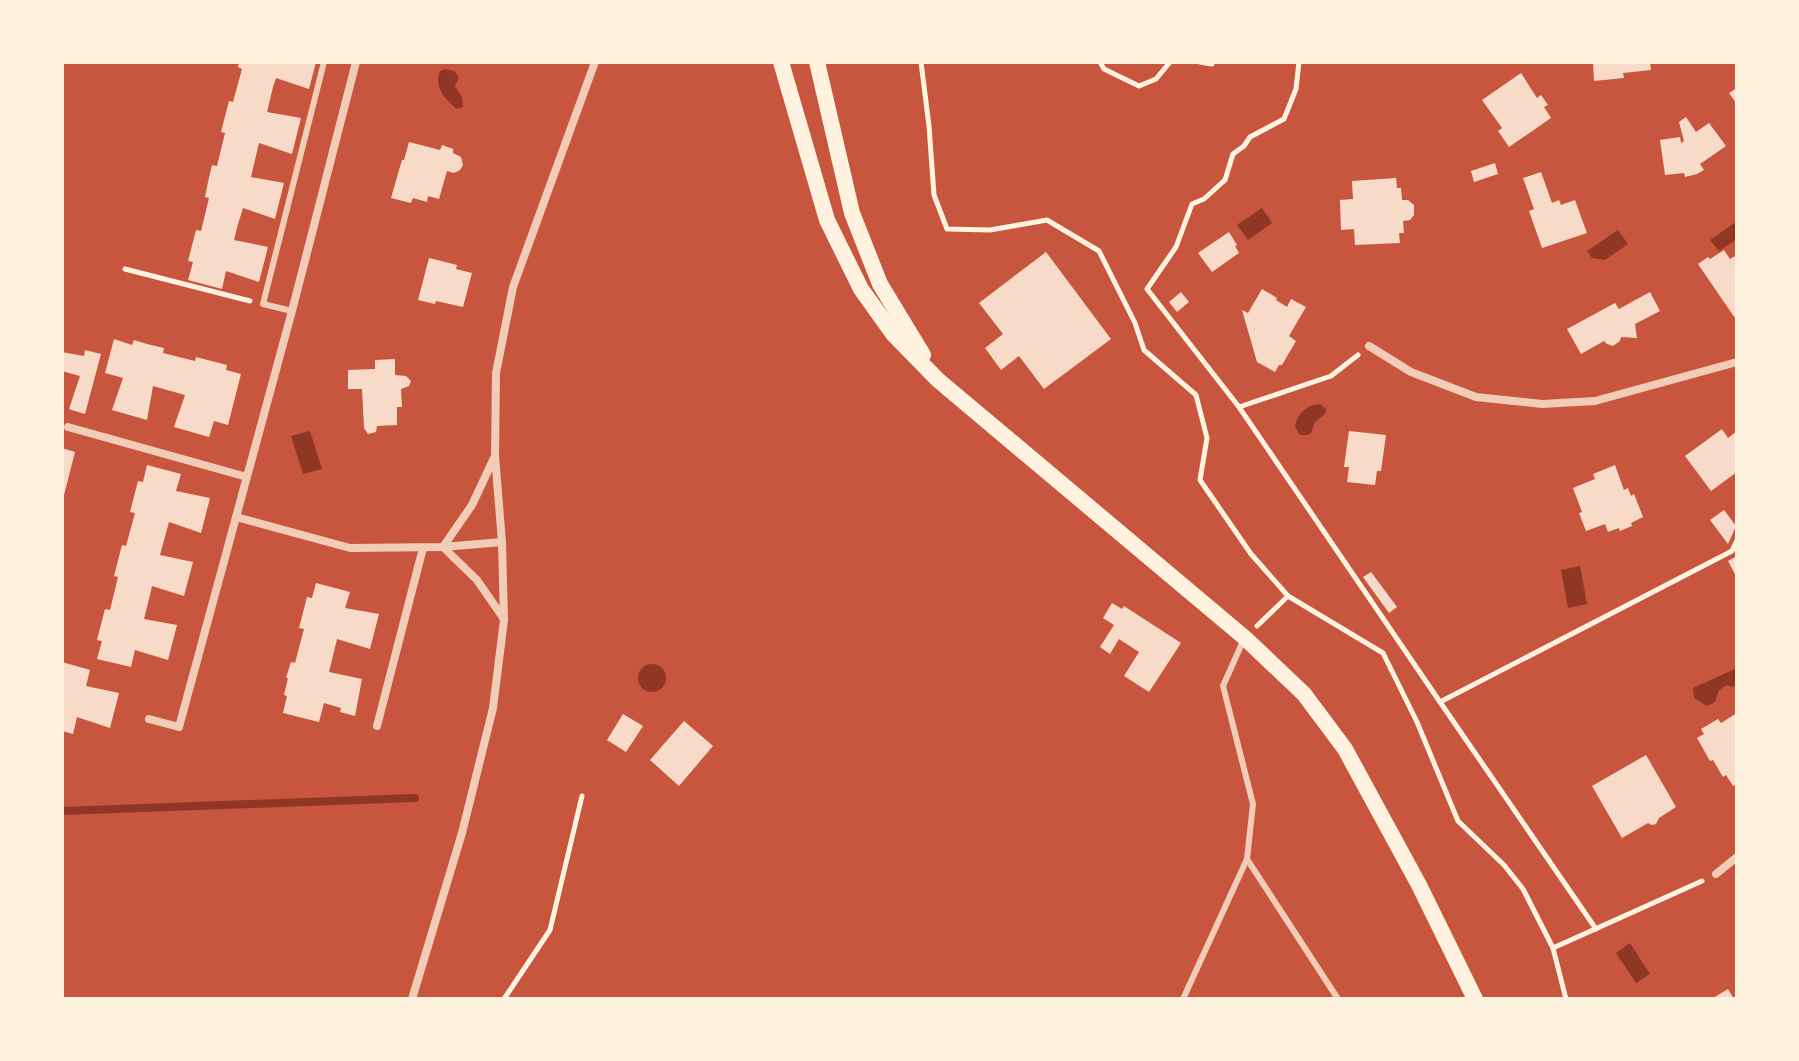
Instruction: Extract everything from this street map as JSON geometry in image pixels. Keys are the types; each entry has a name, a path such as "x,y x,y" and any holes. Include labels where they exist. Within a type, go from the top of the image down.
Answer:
{"main road":[{"path":"781,62 827,220 861,289 894,335 938,380 1245,638 1304,694 1345,749 1419,885 1475,999"},
{"path":"817,62 852,213 880,284 938,380"}],"street":[{"path":"149,719 179,727 356,62"},
{"path":"412,999 462,833 493,708 504,620 495,456 496,373 513,287 595,62"},
{"path":"1369,346 1411,372 1476,397 1542,404 1595,401 1737,362"},
{"path":"68,427 247,477"},
{"path":"443,547 472,505 495,456"},
{"path":"236,517 350,548 423,548 502,542"},
{"path":"443,547 477,580 504,620"},
{"path":"377,726 423,548"},
{"path":"1716,874 1737,857"}],"lane":[{"path":"292,311 263,304 324,62"},
{"path":"1183,999 1247,859 1253,804 1223,686 1245,638"},
{"path":"1247,859 1338,999"}],"path":[{"path":"921,62 934,195 947,229 990,230 1047,220 1099,251 1135,323 1144,350 1196,395 1207,438 1200,480 1251,554 1288,596 1383,653 1417,722 1458,821 1504,865 1523,889 1553,948 1566,999"},
{"path":"1100,62 1104,69 1139,86 1156,79 1170,62"},
{"path":"1200,62 1213,63"},
{"path":"1299,62 1296,89 1284,119 1250,137 1233,154 1225,180 1204,199 1192,204 1176,247 1147,289 1239,407 1596,929"},
{"path":"125,269 263,304"},
{"path":"1239,407 1331,376 1369,346"},
{"path":"1440,702 1732,551 1737,540"},
{"path":"1245,638 1288,596"},
{"path":"504,999 550,930 582,796"},
{"path":"1553,948 1716,874"}],"shaded area":[{"path":"440,71 454,71 459,77 455,86 462,97 463,107 457,109 439,88 438,77"},
{"path":"1262,208 1272,223 1248,240 1237,225"},
{"path":"1736,222 1737,239 1719,251 1710,240"},
{"path":"1618,230 1628,244 1605,260 1592,258 1587,251"},
{"path":"1320,404 1326,409 1325,414 1315,422 1311,433 1300,435 1295,427 1300,414"},
{"path":"310,431 322,469 303,474 291,436"},
{"path":"1580,566 1587,604 1568,608 1561,570"},
{"path":"652,664 662,668 666,678 662,688 652,692 642,688 638,678 642,668"},
{"path":"1737,668 1737,685 1727,685 1719,690 1715,702 1707,706 1694,698 1693,688"},
{"path":"1630,943 1650,974 1636,983 1616,953"}],"building":[{"path":"239,62 316,62 309,89 276,78 273,87 267,112 301,118 292,154 259,143 251,177 284,183 275,219 243,208 238,224 234,240 268,247 259,282 226,271 222,289 188,280 193,262 188,261 196,230 201,231 209,198 205,197 212,165 217,166 225,133 221,132 242,69 238,67"},
{"path":"1593,62 1650,62 1651,70 1623,73 1624,78 1594,81"},
{"path":"1521,73 1537,98 1541,95 1548,105 1544,107 1551,118 1509,147 1498,131 1502,128 1482,100"},
{"path":"1737,88 1737,104 1729,93"},
{"path":"1686,117 1696,132 1709,123 1726,146 1700,164 1704,170 1697,174 1685,177 1684,173 1665,175 1660,140 1680,137 1681,143 1684,141 1679,122"},
{"path":"409,142 440,150 442,145 453,149 453,153 461,157 463,165 460,170 454,173 447,171 439,199 428,196 427,202 413,198 411,203 391,198"},
{"path":"1495,163 1498,174 1474,182 1471,171"},
{"path":"1541,172 1552,203 1559,200 1561,205 1575,200 1587,233 1542,248 1529,211 1534,209 1523,178"},
{"path":"1396,178 1402,200 1414,205 1414,215 1410,220 1403,221 1404,233 1399,233 1400,243 1355,245 1354,229 1341,230 1340,200 1353,199 1352,181"},
{"path":"1229,232 1239,253 1212,272 1198,253"},
{"path":"1724,250 1730,259 1737,255 1737,321 1698,264"},
{"path":"1046,252 1111,339 1044,389 1019,356 1001,370 985,348 1003,334 979,303"},
{"path":"429,258 457,265 456,269 472,273 463,307 418,300"},
{"path":"1262,289 1287,307 1291,299 1306,307 1289,336 1296,341 1275,372 1257,362 1242,310 1248,313"},
{"path":"1181,292 1189,302 1177,312 1169,302"},
{"path":"1650,292 1660,311 1635,324 1637,338 1621,337 1613,346 1604,341 1581,354 1567,329 1615,303 1619,309"},
{"path":"114,339 132,345 134,340 164,348 163,353 227,365 226,370 241,374 228,425 214,421 209,437 174,427 185,395 153,386 147,420 112,410 123,378 105,373"},
{"path":"85,350 101,354 85,414 69,409 80,376 62,371 62,352 84,356"},
{"path":"395,359 395,375 406,376 411,381 409,386 401,389 402,407 397,407 397,425 377,426 376,432 368,434 364,428 362,389 348,389 348,370 375,369 375,360"},
{"path":"1722,429 1728,438 1737,431 1737,472 1711,491 1685,456"},
{"path":"1349,431 1386,435 1381,471 1377,471 1375,485 1347,482 1349,467 1344,467"},
{"path":"62,448 75,452 63,499 62,499"},
{"path":"147,465 181,474 176,491 210,498 201,533 169,522 160,555 193,562 184,596 152,586 144,619 177,625 168,660 135,650 131,667 97,659 102,641 97,640 105,609 110,610 118,577 114,576 135,513 130,512 138,481 143,482"},
{"path":"1615,465 1624,490 1628,488 1631,496 1634,494 1643,517 1620,531 1619,528 1608,532 1605,524 1586,531 1573,488 1595,479 1593,474"},
{"path":"1724,510 1736,526 1728,544 1710,520"},
{"path":"1737,556 1737,578 1728,561"},
{"path":"1371,572 1397,607 1389,613 1363,577"},
{"path":"316,583 350,592 345,608 379,614 370,649 337,639 329,672 362,679 355,716 324,703 319,722 283,713 287,696 284,695 286,678 291,662 295,663 304,629 299,628 307,597 312,598"},
{"path":"1112,603 1122,609 1124,606 1181,643 1149,692 1124,676 1139,652 1119,639 1110,654 1100,647 1114,625 1103,618"},
{"path":"62,662 90,670 86,686 119,693 110,728 77,717 73,734 62,731"},
{"path":"1737,713 1737,784 1733,786 1726,775 1723,777 1713,760 1710,761 1697,738 1704,734 1701,729 1718,719 1721,723"},
{"path":"623,714 643,726 626,752 607,740"},
{"path":"684,721 713,746 679,786 650,760"},
{"path":"1646,755 1676,807 1659,818 1656,824 1648,823 1622,838 1592,786"},
{"path":"1728,989 1734,999 1712,999 1718,995"}],"waterway":[{"path":"62,811 415,798"}]}
